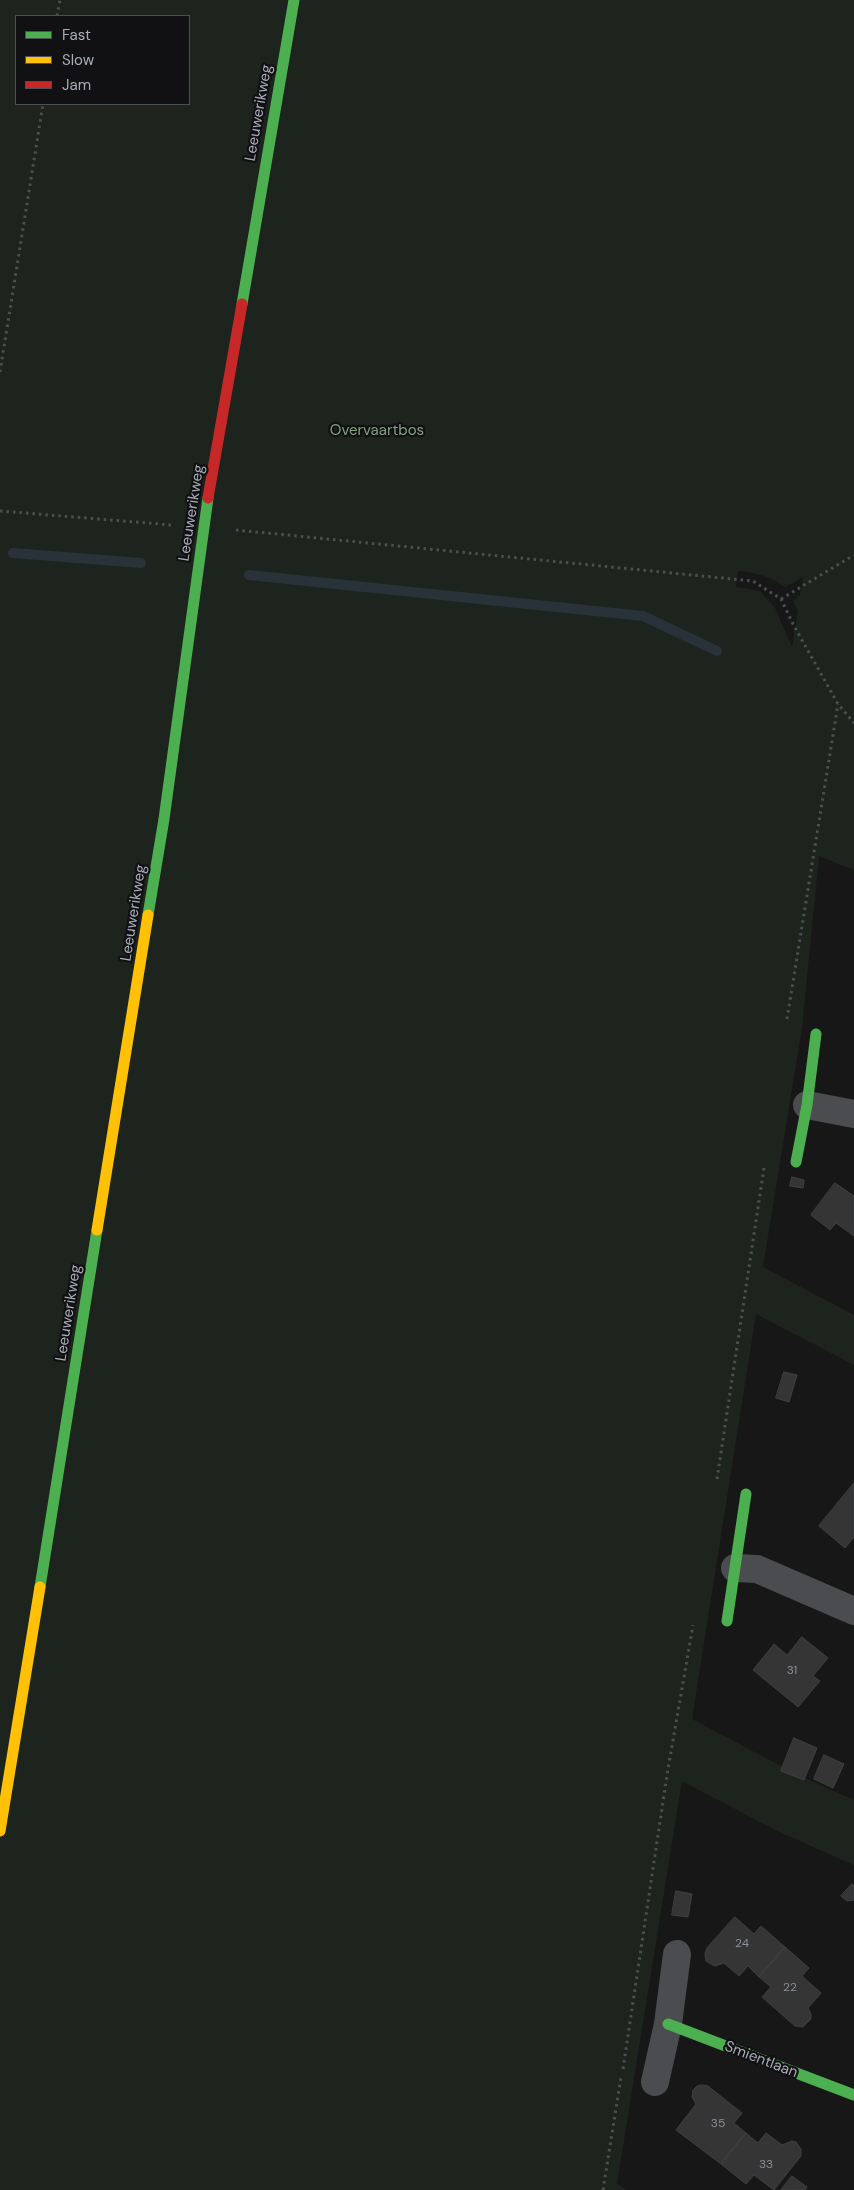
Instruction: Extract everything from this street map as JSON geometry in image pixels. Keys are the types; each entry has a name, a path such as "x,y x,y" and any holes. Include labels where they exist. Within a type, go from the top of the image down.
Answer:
{"street":[{"name":"Leeuwerikweg","path":"0,1831 164,819 203,527 294,0"},
{"path":"796,1162 816,1034"},
{"path":"806,1105 854,1114"},
{"path":"727,1621 746,1494"},
{"path":"735,1568 757,1569 854,1611"},
{"path":"655,2082 668,2024 677,1954"},
{"name":"Smientlaan","path":"668,2024 854,2095"}],"path":[{"path":"58,15 60,0"},
{"path":"0,372 43,105"},
{"path":"0,512 203,527 753,581 781,599 838,704 854,723"},
{"path":"781,599 854,555"},
{"path":"786,1027 838,704"},
{"path":"715,1489 764,1164"},
{"path":"603,2190 667,1775 694,1624"}],"green space":[{"name":"Overvaartbos","path":"0,0 854,0 854,870 819,856 802,1028 763,1267 854,1315 854,1365 756,1314 692,1719 800,1776 854,1800 854,1865 775,1830 682,1781 617,2184 627,2190 0,2190","holes":["738,571 774,580 785,587 803,577 800,595 793,601 798,611 792,647 775,608 760,591 736,587"]}],"building":[{"path":"792,1177 804,1180 803,1188 790,1186"},
{"path":"835,1183 854,1196 854,1236 836,1223 830,1230 811,1215"},
{"path":"784,1372 797,1375 789,1402 776,1398"},
{"path":"854,1483 854,1537 845,1548 819,1526"},
{"path":"802,1637 828,1658 813,1676 820,1681 798,1707 753,1670 774,1644 787,1655"},
{"path":"794,1738 817,1748 804,1780 781,1771"},
{"path":"824,1755 844,1764 833,1788 814,1779"},
{"path":"852,1884 854,1886 854,1900 847,1901 841,1896"},
{"path":"676,1891 692,1894 688,1917 672,1915"},
{"path":"735,1917 754,1934 761,1926 785,1947 759,1977 748,1966 739,1976 724,1963 715,1966 706,1961 705,1954 707,1948"},
{"path":"785,1947 809,1968 802,1976 821,1993 808,2008 811,2019 803,2027 795,2026 762,1997 771,1987 759,1977"},
{"path":"697,2086 708,2086 742,2113 734,2123 746,2133 721,2164 676,2130 696,2104 692,2097 693,2090"},
{"path":"746,2133 758,2143 766,2133 782,2145 792,2141 796,2142 801,2149 801,2156 774,2190 754,2175 746,2184 721,2164"},
{"path":"792,2176 807,2187 805,2190 781,2190"}],"waterway":[{"path":"13,553 141,563"},
{"path":"249,575 643,616 717,651"}],"traffic: fast":[{"path":"242,304 294,0"},
{"path":"148,915 164,819 208,498"},
{"path":"796,1162 807,1105 816,1034"},
{"path":"40,1587 97,1230"},
{"path":"727,1621 746,1494"},
{"path":"668,2024 854,2095"}],"traffic: slow":[{"path":"97,1230 148,915"},
{"path":"0,1831 40,1587"}],"traffic: jam":[{"path":"208,498 242,304"}]}
